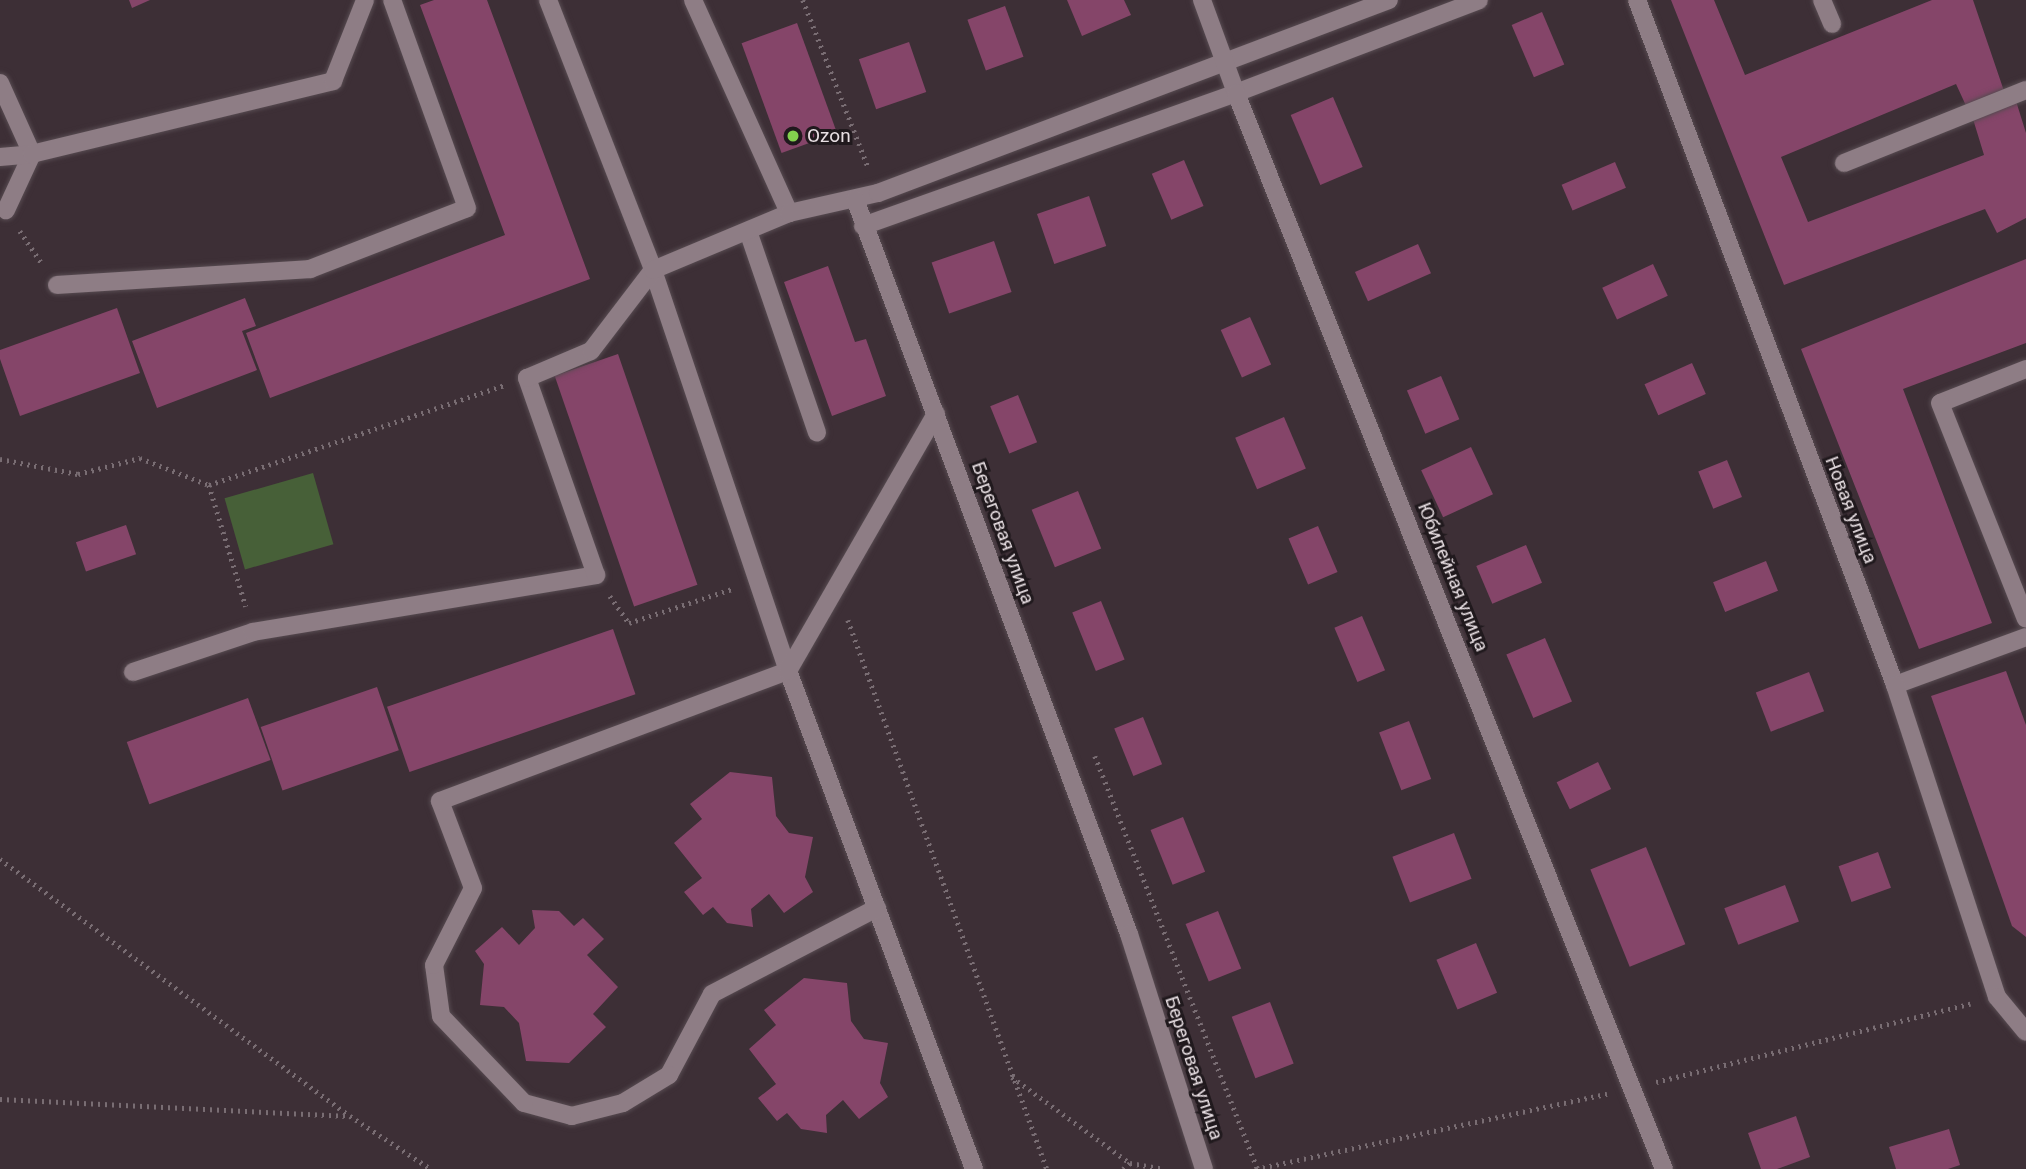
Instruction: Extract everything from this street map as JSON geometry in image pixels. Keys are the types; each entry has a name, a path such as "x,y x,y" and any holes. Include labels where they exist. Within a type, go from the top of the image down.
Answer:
{"street":[{"path":"0,157 32,154 333,81 365,0"},
{"path":"57,285 310,269 467,208 393,0"},
{"path":"548,0 653,270 788,671 974,1169"},
{"path":"693,0 789,213"},
{"name":"Юбилейная улица","path":"1202,0 1236,93 1664,1169"},
{"path":"133,672 253,632 596,575 527,378 592,351 653,270 789,213 878,193 1389,0"},
{"path":"863,226 1236,93 1479,0"},
{"name":"Новая улица","path":"1637,0 1895,685 1997,998 2026,1031"},
{"path":"1822,0 1832,24"},
{"path":"0,83 32,154 6,210"},
{"path":"1844,163 2026,90"},
{"name":"Береговая улица","path":"855,199 1129,933 1204,1169"},
{"path":"748,231 817,432"},
{"path":"2026,369 1940,403 2026,620"},
{"path":"877,908 712,994 669,1075 623,1103 572,1116 524,1102 441,1016 434,965 473,888 440,801 788,671 936,414"},
{"path":"1895,685 2026,637"}],"path":[{"path":"6,210 57,285"},
{"path":"0,459 78,474 140,458 209,485 527,378"},
{"path":"209,485 253,632"},
{"path":"596,575 629,623 757,580"},
{"path":"836,588 1011,1077 1047,1169"},
{"path":"0,859 349,1116 431,1169"},
{"path":"1011,1077 1130,1163 1164,1169"},
{"path":"0,1099 349,1116"},
{"path":"1123,1169 1130,1163"}],"green space":[{"path":"313,473 333,544 245,569 225,498"}],"building":[{"path":"129,0 150,0 132,8"},
{"path":"434,0 487,0 590,279 270,398 246,333 505,235 420,5"},
{"path":"1067,0 1124,0 1131,15 1082,36"},
{"path":"1671,0 1714,0 1745,75 1932,0 1973,0 2004,91 1968,110 1956,84 1781,157 1808,222 1984,155 1973,119 2016,101 2026,133 2026,218 1997,233 1985,209 1784,285"},
{"path":"1005,6 1023,57 986,70 967,20"},
{"path":"1542,12 1564,64 1534,77 1512,25"},
{"path":"797,23 837,133 782,153 742,43"},
{"path":"909,42 926,92 876,109 859,59"},
{"path":"1333,97 1363,167 1320,185 1291,115"},
{"path":"1184,160 1204,206 1171,220 1152,174"},
{"path":"1615,162 1626,188 1573,210 1562,185"},
{"path":"1089,196 1106,246 1054,264 1037,214"},
{"path":"994,241 1012,292 949,314 932,262"},
{"path":"1418,244 1431,273 1368,301 1355,272"},
{"path":"2026,259 2026,343 1903,389 1992,623 1919,649 1801,349"},
{"path":"1653,264 1668,296 1617,319 1602,288"},
{"path":"828,266 855,342 866,339 886,396 832,416 784,282"},
{"path":"245,298 256,326 242,331 257,370 157,408 132,341"},
{"path":"117,308 140,373 20,416 0,359 0,350"},
{"path":"1250,317 1271,365 1242,378 1221,330"},
{"path":"618,354 697,585 634,607 555,376"},
{"path":"1692,363 1706,394 1658,415 1644,384"},
{"path":"1441,376 1459,419 1425,434 1407,390"},
{"path":"1018,395 1037,442 1009,454 990,406"},
{"path":"1284,417 1306,469 1257,489 1235,438"},
{"path":"1471,447 1493,494 1443,517 1421,470"},
{"path":"1727,460 1742,497 1713,509 1698,472"},
{"path":"1078,491 1101,548 1055,567 1032,510"},
{"path":"126,525 136,554 86,572 76,542"},
{"path":"1318,526 1338,572 1308,585 1289,539"},
{"path":"1526,545 1542,583 1492,604 1476,566"},
{"path":"1766,561 1778,591 1725,612 1713,582"},
{"path":"1101,601 1125,659 1096,671 1072,613"},
{"path":"1362,616 1385,670 1357,682 1334,628"},
{"path":"613,629 635,694 409,772 387,707"},
{"path":"1545,638 1572,702 1533,718 1506,654"},
{"path":"2006,671 2026,725 2026,937 2012,926 1931,696"},
{"path":"1809,672 1824,711 1771,732 1756,692"},
{"path":"377,687 399,750 283,790 261,727"},
{"path":"248,698 271,760 149,804 127,742"},
{"path":"1143,717 1162,764 1133,776 1114,729"},
{"path":"1409,721 1431,779 1401,790 1379,732"},
{"path":"1598,762 1611,789 1570,809 1557,782"},
{"path":"730,772 772,777 776,816 789,833 813,837 805,877 813,892 784,913 769,894 751,909 753,927 727,923 713,907 703,915 684,892 702,878 674,843 702,819 690,804"},
{"path":"1183,817 1205,872 1173,885 1151,830"},
{"path":"1454,833 1472,879 1410,902 1392,857"},
{"path":"1646,847 1685,944 1630,967 1590,869"},
{"path":"1878,852 1891,888 1852,902 1839,866"},
{"path":"1785,885 1799,921 1738,945 1724,908"},
{"path":"532,910 559,911 574,926 583,918 604,939 587,955 618,987 593,1014 606,1027 569,1063 526,1061 519,1023 504,1007 480,1005 484,964 475,951 502,927 519,945 535,928"},
{"path":"1218,911 1241,968 1209,982 1186,924"},
{"path":"1476,943 1497,993 1458,1010 1436,960"},
{"path":"804,978 847,983 851,1021 864,1039 888,1043 880,1083 888,1097 859,1119 843,1100 826,1115 827,1133 801,1129 787,1113 777,1121 758,1098 776,1084 749,1049 776,1025 764,1010"},
{"path":"1270,1002 1294,1064 1255,1078 1232,1017"},
{"path":"1796,1116 1810,1157 1777,1169 1761,1169 1748,1133"},
{"path":"1949,1129 1960,1165 1948,1169 1896,1169 1889,1147"}],"place":[{"name":"Ozon","path":"793,136"}]}
